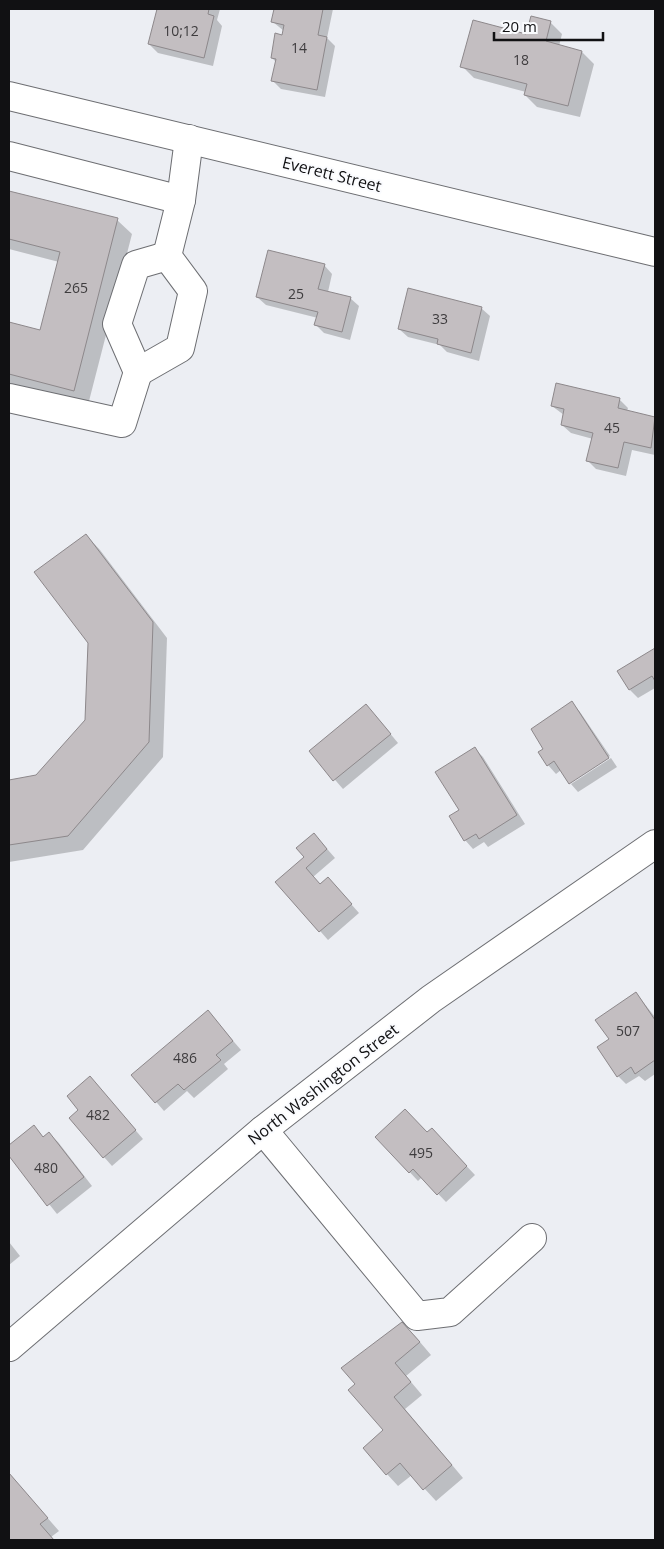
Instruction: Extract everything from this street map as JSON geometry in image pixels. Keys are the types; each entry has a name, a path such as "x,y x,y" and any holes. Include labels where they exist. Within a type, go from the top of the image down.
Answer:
{"main road":[{"name":"Everett Street","path":"9,96 655,252"},
{"path":"167,256 181,200 189,140"},
{"path":"9,156 181,200"},
{"path":"9,398 122,424 138,372 117,324 136,265 167,256"},
{"path":"138,372 180,348 193,291 167,256"},
{"name":"North Washington Street","path":"9,1347 263,1130 431,999 655,844"},
{"path":"263,1130 417,1316 450,1312 532,1238"}],"building":[{"path":"157,9 209,9 208,14 214,16 204,58 148,44"},
{"path":"274,9 323,9 318,35 327,37 317,90 271,81 276,59 271,58 275,33 282,35 284,25 271,22"},
{"path":"531,16 551,21 546,41 582,51 568,106 524,95 527,84 460,67 473,20 526,34"},
{"path":"9,191 118,218 74,391 9,374 9,322 40,330 60,252 9,239"},
{"path":"268,250 325,264 318,289 351,297 342,332 314,325 318,312 256,297"},
{"path":"408,288 482,307 471,353 437,344 438,339 398,329"},
{"path":"556,383 620,398 618,408 655,417 651,448 624,442 618,468 586,461 593,433 561,425 564,409 551,406"},
{"path":"86,534 153,622 149,742 68,836 9,845 9,780 36,775 85,720 88,643 34,572"},
{"path":"655,648 655,681 652,676 629,690 617,671"},
{"path":"572,701 609,758 569,784 554,761 547,766 538,752 543,749 531,729"},
{"path":"366,704 391,734 333,781 309,751"},
{"path":"475,747 517,815 479,839 476,834 464,841 449,816 459,810 435,772"},
{"path":"314,833 327,849 306,868 320,884 328,877 352,904 319,932 275,882 304,857 296,848"},
{"path":"636,992 655,1020 655,1060 635,1074 631,1067 617,1077 597,1047 609,1039 595,1020"},
{"path":"208,1010 233,1041 216,1055 221,1060 184,1090 178,1084 155,1103 131,1075"},
{"path":"90,1076 136,1130 103,1158 69,1118 78,1110 67,1096"},
{"path":"405,1109 427,1132 432,1128 467,1166 437,1195 413,1169 409,1173 375,1137"},
{"path":"34,1125 43,1137 49,1132 84,1177 47,1206 9,1156 9,1145"},
{"path":"402,1322 420,1342 395,1363 411,1382 394,1397 452,1465 423,1490 400,1463 386,1475 363,1448 383,1430 348,1390 355,1384 341,1368"},
{"path":"9,1473 48,1518 40,1524 54,1540 9,1540"}]}
